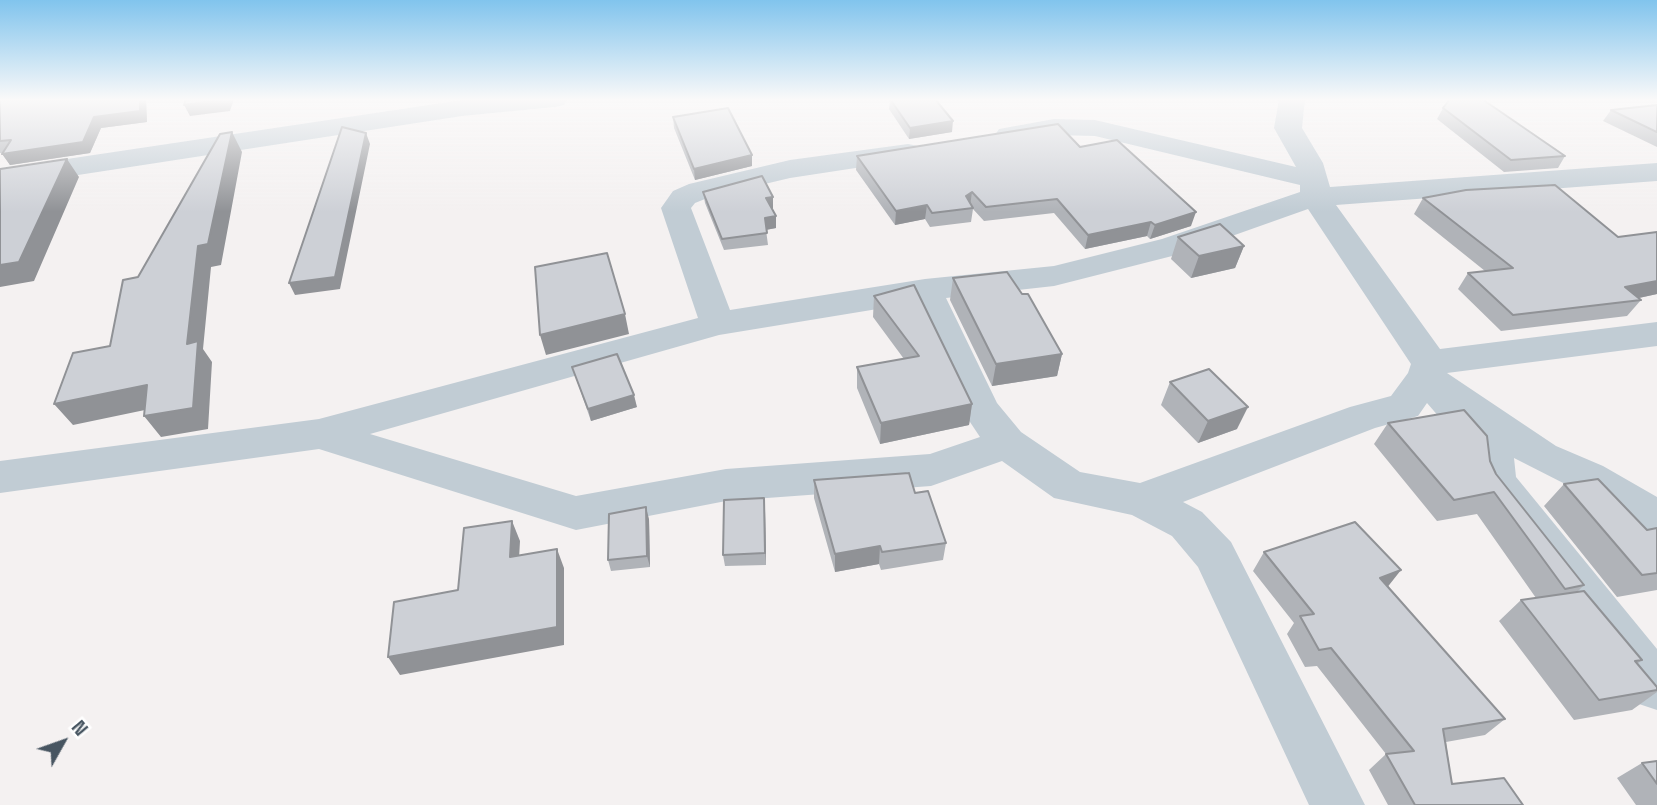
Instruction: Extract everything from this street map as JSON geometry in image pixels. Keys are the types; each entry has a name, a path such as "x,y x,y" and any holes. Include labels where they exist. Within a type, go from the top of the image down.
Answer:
{"street":[{"path":"0,178 273,137"},
{"path":"976,140 997,137"},
{"path":"1126,137 1315,188 1657,172"},
{"path":"1293,137 1309,163 1315,188 1428,370 1493,451 1496,482 1657,687"},
{"path":"718,324 676,208 684,197 701,190 790,169 936,147"},
{"path":"0,477 319,434 718,324 925,290 1054,276 1173,246 1315,188"},
{"path":"925,290 981,410 999,429 1007,443 1069,486 1141,500 1187,524 1215,555 1338,805"},
{"path":"1141,500 1364,417 1404,405 1428,370 1657,334"},
{"path":"1428,370 1542,457 1588,477 1657,518"},
{"path":"319,434 576,513 726,485 930,470 1007,443"}],"building":[{"path":"0,137 85,137 83,142 2,154 11,140 0,141"},
{"path":"219,137 231,137 208,244 198,246 187,344 198,341 193,408 144,416 147,385 54,404 73,353 110,346 123,280 138,277"},
{"path":"339,137 365,137 335,277 289,283"},
{"path":"681,137 743,137 752,155 694,169"},
{"path":"979,137 1070,137 1080,147 1117,140 1196,212 1155,225 1151,222 1088,235 1057,199 986,207 972,192 966,196 973,208 932,213 927,205 896,211 857,156"},
{"path":"1480,137 1537,137 1565,156 1511,160"},
{"path":"67,159 19,262 0,265 0,169"},
{"path":"762,176 773,197 766,198 776,216 765,218 767,233 722,239 703,192"},
{"path":"1555,185 1618,237 1657,232 1657,281 1625,287 1641,300 1513,315 1468,273 1513,268 1423,198 1466,190"},
{"path":"1220,224 1244,246 1199,256 1178,237"},
{"path":"607,253 625,314 540,335 535,267"},
{"path":"1007,272 1022,294 1028,294 1062,354 996,364 953,278"},
{"path":"914,285 972,404 881,423 857,367 919,356 874,296"},
{"path":"617,354 634,395 588,409 572,367"},
{"path":"1209,369 1248,407 1208,421 1170,382"},
{"path":"1464,410 1487,436 1490,461 1496,474 1584,585 1565,589 1494,492 1454,500 1388,423"},
{"path":"909,473 915,493 928,491 946,543 882,552 880,546 835,554 814,480"},
{"path":"1598,479 1647,530 1657,528 1657,573 1642,575 1564,484"},
{"path":"764,498 765,553 723,555 724,500"},
{"path":"646,507 647,556 608,560 609,514"},
{"path":"512,521 510,557 557,549 557,627 388,657 394,602 458,590 464,528"},
{"path":"1355,522 1401,570 1380,578 1505,719 1443,729 1452,784 1504,778 1523,805 1415,805 1386,754 1414,751 1331,648 1319,650 1300,616 1314,614 1264,552"},
{"path":"1584,591 1642,660 1635,661 1657,690 1599,700 1521,600"},
{"path":"1657,761 1657,784 1642,763"}]}
